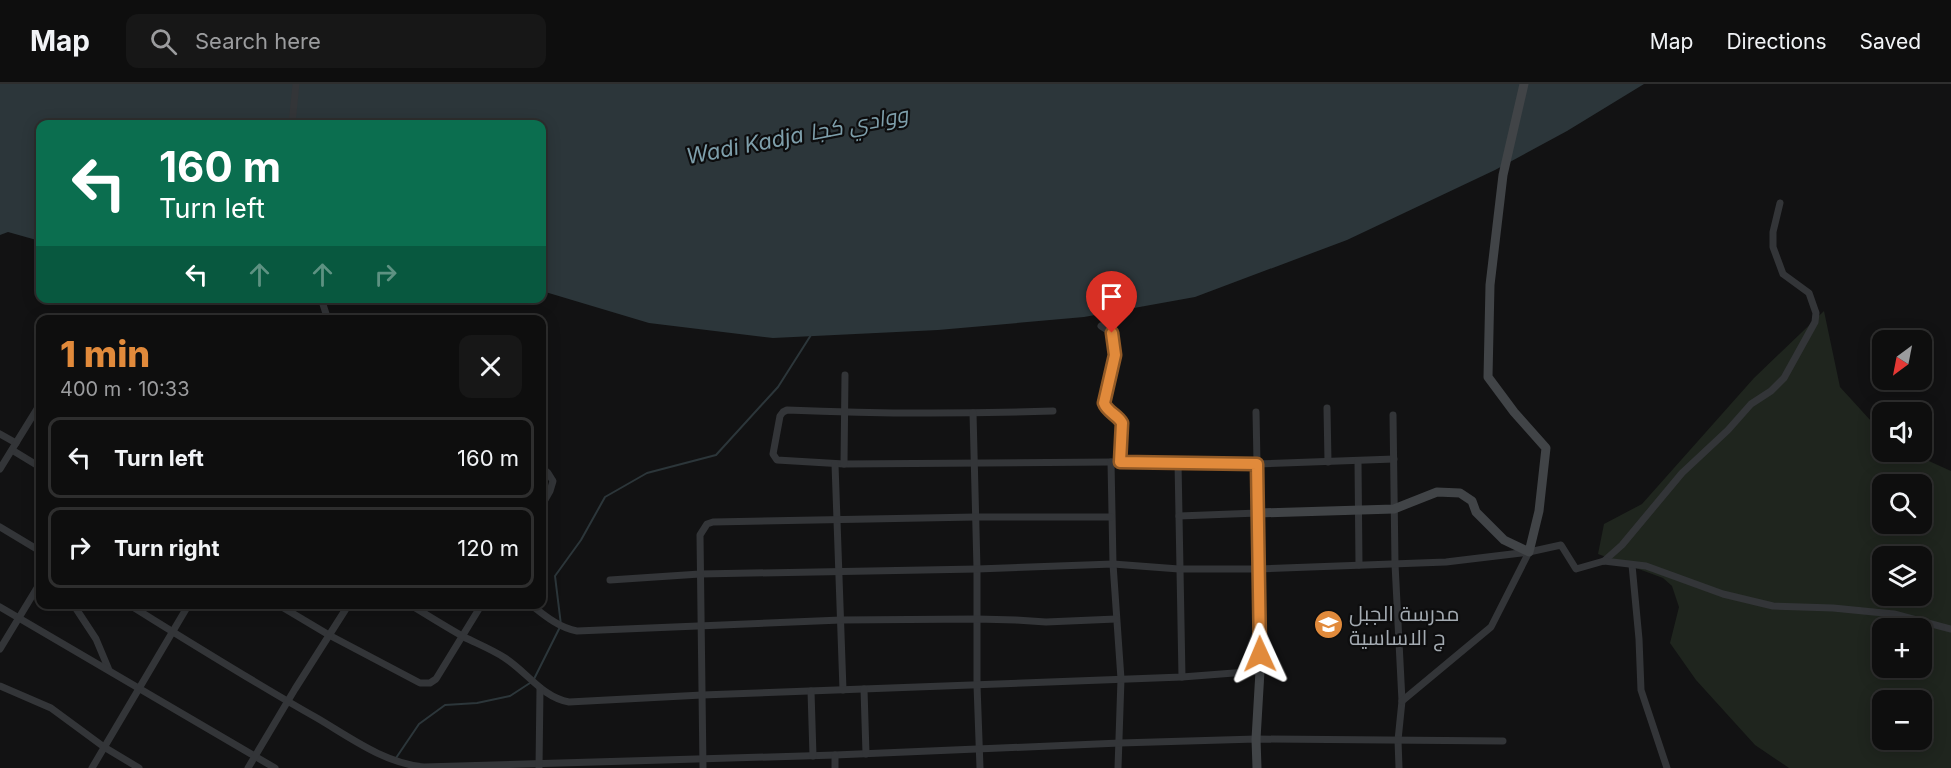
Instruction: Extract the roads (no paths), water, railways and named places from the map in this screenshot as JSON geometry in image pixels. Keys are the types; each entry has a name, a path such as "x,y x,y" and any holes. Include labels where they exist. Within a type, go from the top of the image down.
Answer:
{"main road":[{"path":"1257,768 1256,739 1260,671 1258,513 1394,509 1437,492 1460,493 1472,501 1476,512 1503,540 1529,552 1539,511 1546,448 1514,412 1488,377 1490,285 1503,176 1524,84"}],"street":[{"path":"292,120 296,84"},
{"path":"1604,561 1622,545 1682,473 1728,430 1751,404 1777,386 1784,378 1815,322 1816,313 1809,293 1783,274 1773,247 1773,232 1780,203"},
{"path":"1101,326 1112,333 1115,344 1114,366 1104,403 1122,423 1120,462"},
{"path":"843,690 838,520 845,375"},
{"path":"1327,408 1328,462"},
{"path":"1053,411 844,413 787,410 780,416 773,454 777,460 839,464 1111,462 1257,464 1394,459"},
{"path":"0,469 36,411"},
{"path":"1179,516 1258,513 1256,412"},
{"path":"973,413 980,768"},
{"path":"1393,415 1395,564 1402,701 1398,740 1399,768"},
{"path":"0,434 36,464"},
{"path":"1358,461 1359,565"},
{"path":"1111,462 1113,564 1121,679 1118,768"},
{"path":"1178,462 1182,677"},
{"path":"546,471 552,481 546,498"},
{"path":"703,768 700,535 707,524 713,522 976,517 1111,517"},
{"path":"0,526 36,548"},
{"path":"610,580 700,574 1113,564 1179,569 1259,569 1395,564 1446,562 1529,552 1561,545 1576,569 1604,561 1646,566 1723,594 1773,606 1833,608 1894,614 1951,629"},
{"path":"1402,701 1491,627 1529,552"},
{"path":"1632,565 1641,690 1667,768"},
{"path":"0,649 36,590"},
{"path":"0,608 275,768"},
{"path":"76,609 96,639 109,670"},
{"path":"136,609 376,753 407,765 424,767 539,766 1256,739 1503,741"},
{"path":"92,768 186,609"},
{"path":"285,609 420,683 430,683 436,679 479,609"},
{"path":"248,768 346,609"},
{"path":"417,609 503,657 557,700 569,702 1182,677 1260,671"},
{"path":"538,609 568,629 577,631 841,620 977,619 1046,622 1116,619"},
{"path":"0,686 51,708 104,747 139,768"},
{"path":"539,766 540,688"},
{"path":"864,689 866,754"},
{"path":"811,691 813,756"},
{"path":"835,755 835,768"}],"water":[{"name":"Wadi Kadja ووادي كجا","path":"0,84 1644,84 1567,131 1495,170 1347,240 1195,297 1084,317 938,330 773,338 649,323 546,292 546,120 36,120 36,240 8,232 0,235"}],"waterway":[{"path":"396,758 419,724 445,705 477,703 510,696 533,681 561,625 555,576 581,540 605,497 647,473 716,455 778,387 811,335"}],"place":[{"name":"مدرسة الجبل ج الاساسية","path":"1328,625"}]}
